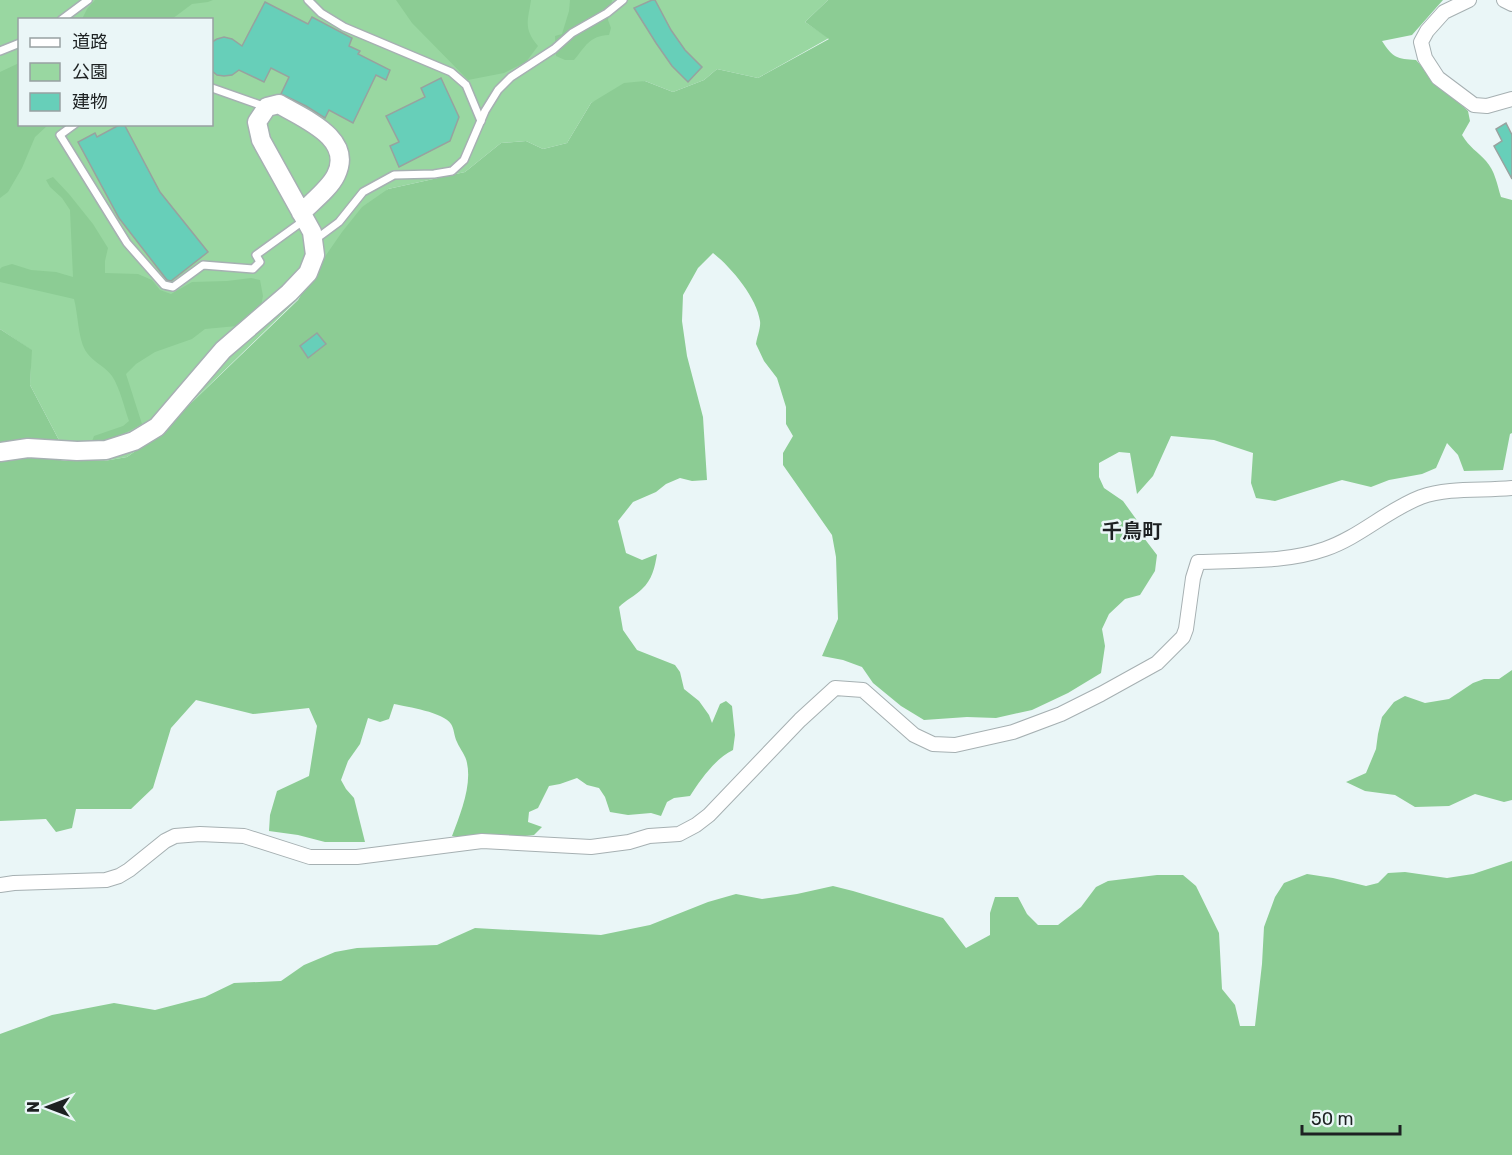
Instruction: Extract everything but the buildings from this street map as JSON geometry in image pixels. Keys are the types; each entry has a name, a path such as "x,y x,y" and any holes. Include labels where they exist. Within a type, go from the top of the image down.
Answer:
{"street":[{"path":"1469,0 1444,12 1427,31 1421,42 1425,58 1438,78 1474,105 1487,106 1512,99"},
{"path":"1504,0 1512,4"},
{"path":"0,452 28,448 106,450 134,441 157,427 223,350 289,293 308,273 315,255 312,232 303,216 261,140 257,122 267,107 279,104 328,134 338,146 339,163 336,175 303,216"},
{"path":"0,885 106,880 129,870 165,841 175,836 200,834 244,836 310,857 357,857 482,841 591,847 629,842 649,836 680,834 709,815 800,720 835,688 863,690 914,735 933,744 955,745 1013,732 1071,709 1157,663 1183,637 1198,562 1279,558 1325,549 1354,535 1398,507 1423,496 1449,491 1512,488"}],"lane":[{"path":"64,18 88,0"},
{"path":"308,0 321,13 344,27 451,72 466,85 481,121"},
{"path":"314,240 339,222 363,192 394,175 452,171 464,160 498,90 511,77 623,0"},
{"path":"0,51 18,44"},
{"path":"213,88 267,107"},
{"path":"72,126 60,135 127,243 164,285 173,287 203,265 252,268 260,262 256,255 303,216"}],"green space":[{"path":"0,0 828,0 805,22 829,38 758,78 717,69 704,80 673,92 645,81 591,103 567,143 543,149 526,141 501,143 465,172 388,189 315,271 298,299 158,435 127,457 104,461 70,461 30,385 31,350 0,329"},
{"path":"95,0 213,0 192,4 173,18 82,18"},
{"path":"396,0 531,0 528,29 538,46 526,62 504,73 468,80 412,23"},
{"path":"570,0 612,0 608,20 611,28 609,35 592,40 574,60 565,60 556,56 555,36 562,34"},
{"path":"828,0 1443,0 1412,35 1382,41 1396,57 1416,60 1468,111 1470,121 1462,135 1492,169 1501,197 1512,200 1512,433 1503,470 1464,471 1458,455 1447,443 1436,468 1422,474 1389,480 1371,487 1342,480 1275,501 1256,498 1251,483 1253,453 1214,440 1171,436 1153,476 1137,494 1130,453 1119,452 1099,463 1099,477 1104,488 1123,501 1136,519 1144,538 1157,555 1155,571 1140,595 1125,599 1109,614 1102,629 1105,646 1101,673 1068,693 1032,710 996,718 967,717 924,720 901,706 873,683 862,667 822,656 838,619 836,557 832,535 783,465 783,453 793,436 786,424 786,407 777,378 764,361 756,344 760,324 758,312 749,293 728,266 713,253 698,268 683,295 682,321 687,356 703,417 707,480 692,481 680,478 666,484 656,492 633,502 618,521 626,553 642,560 657,554 648,582 619,607 623,630 637,650 675,665 680,672 684,689 699,701 712,723 720,704 726,701 732,706 735,735 733,750 714,764 690,796 674,798 667,802 661,816 651,813 628,815 610,812 599,788 587,785 577,778 549,786 538,808 529,812 528,822 542,827 534,835 483,840 452,836 464,800 468,772 466,760 452,726 441,716 394,704 389,719 380,722 368,718 360,744 348,761 341,780 354,798 365,842 325,842 269,831 270,815 277,791 309,776 317,726 309,708 253,714 196,700 171,728 153,788 131,809 76,809 72,828 56,832 46,819 0,821 0,462 31,457 70,461 104,461 127,457 158,435 298,300 315,271 362,207 388,189 465,172 501,143 526,141 543,149 567,143 591,103 624,83 645,81 673,92 704,80 717,69 758,78 829,39 805,22"},
{"path":"18,63 18,126 47,126 35,137 22,168 8,192 0,198 0,72"},
{"path":"53,177 93,224 108,248 105,273 138,274 152,280 160,290 171,294 192,282 251,278 260,280 263,296 261,306 237,326 205,329 192,339 155,352 136,364 126,374 142,424 105,441 91,444 94,436 123,426 129,421 120,392 112,376 85,350 74,299 0,282 0,269 12,264 31,270 56,272 73,277 70,210 46,180"},
{"path":"0,329 32,350 30,385 61,444 0,445"},
{"path":"1512,670 1512,800 1504,802 1475,794 1449,806 1415,807 1395,795 1365,791 1346,782 1366,773 1376,749 1382,717 1394,702 1405,696 1425,703 1449,699 1473,683 1484,679 1499,679"},
{"path":"1512,861 1512,1155 0,1155 0,1034 52,1015 114,1003 155,1010 205,997 234,983 281,981 304,965 335,952 357,948 437,945 475,928 601,935 650,925 708,902 736,894 762,899 833,886 943,918 966,948 990,935 990,913 995,897 1018,897 1027,914 1038,925 1058,925 1081,907 1096,887 1108,881 1157,875 1183,875 1196,886 1219,933 1222,989 1235,1005 1240,1026 1255,1026 1264,927 1275,897 1284,883 1307,874 1366,886 1378,883 1388,873 1405,872 1447,878 1473,874"}],"district":[{"name":"千鳥町","path":"1132,531"}]}
